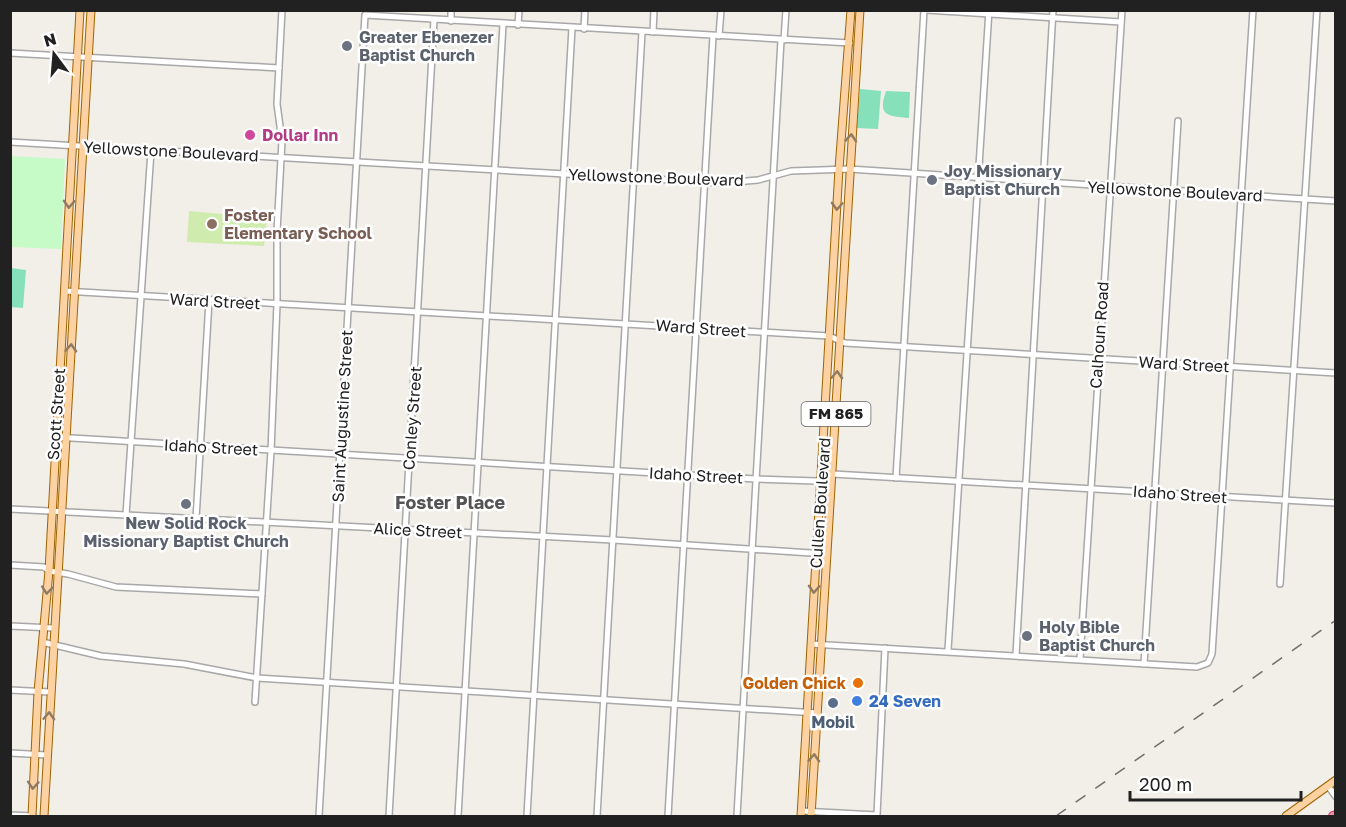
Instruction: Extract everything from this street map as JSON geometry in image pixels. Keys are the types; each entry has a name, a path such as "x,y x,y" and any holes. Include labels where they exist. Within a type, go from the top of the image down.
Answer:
{"main road":[{"name":"Scott Street","path":"32,816 38,692 49,571 50,511 80,10"},
{"name":"Scott Street","path":"44,816 53,628 62,512 91,10"},
{"name":"Cullen Boulevard","path":"801,814 839,169 851,10"},
{"name":"Cullen Boulevard","path":"811,814 826,554 833,474 843,259 860,10"},
{"path":"67,234 78,234"},
{"path":"835,258 843,259"},
{"path":"826,408 836,409"},
{"path":"1286,816 1335,780"}],"street":[{"path":"255,702 271,451 277,304 277,231 282,130 277,104 282,10"},
{"path":"451,10 451,21"},
{"path":"518,25 519,10"},
{"path":"584,29 585,10"},
{"path":"653,32 654,10"},
{"path":"668,816 702,182 716,36 721,10"},
{"path":"736,816 764,332 786,10"},
{"path":"896,478 912,174 925,10 989,12 1121,22"},
{"path":"1016,655 1053,10"},
{"name":"Calhoun Road","path":"1080,660 1097,358 1122,10"},
{"path":"811,644 948,650 1197,667 1208,663 1212,654 1239,195 1253,10"},
{"path":"1280,584 1317,10"},
{"path":"948,650 989,12"},
{"path":"383,13 434,20 857,44"},
{"name":"Saint Augustine Street","path":"319,816 365,15 383,13"},
{"name":"Conley Street","path":"389,816 434,20"},
{"path":"458,816 503,24"},
{"path":"527,816 572,28"},
{"path":"597,816 642,32"},
{"path":"10,53 279,68"},
{"path":"1144,664 1178,121"},
{"name":"Yellowstone Boulevard","path":"10,142 702,182 743,182 797,170 849,169 1335,201"},
{"path":"126,515 151,151"},
{"name":"Ward Street","path":"64,291 829,336 839,342 903,347 1335,373"},
{"path":"196,519 209,300"},
{"name":"Idaho Street","path":"55,437 616,471 822,480"},
{"path":"822,480 833,474"},
{"name":"Idaho Street","path":"833,474 1335,503"},
{"name":"Alice Street","path":"10,509 613,540 826,554"},
{"path":"10,565 44,567 49,571 116,587 262,594"},
{"path":"10,626 53,628"},
{"path":"42,642 101,656 184,664 257,678 817,713"},
{"path":"801,814 877,815 885,648"},
{"path":"10,690 50,692"},
{"path":"10,753 47,755"},
{"path":"1328,786 1335,797"},
{"path":"10,815 32,816"}],"green space":[{"path":"860,89 881,91 878,129 857,128"},
{"path":"886,91 910,92 909,118 886,113 883,105"},
{"path":"10,156 65,159 61,249 11,247"},
{"path":"189,211 267,218 264,246 187,242"},
{"path":"11,268 26,270 23,308 11,307"}],"railway":[{"path":"1056,816 1336,620"}],"place":[{"name":"Greater Ebenezer Baptist Church","path":"347,46"},
{"name":"Dollar Inn","path":"250,135"},
{"name":"Joy Missionary Baptist Church","path":"932,180"},
{"name":"Foster Elementary School","path":"212,224"},
{"name":"New Solid Rock Missionary Baptist Church","path":"186,504"},
{"name":"Holy Bible Baptist Church","path":"1027,636"},
{"name":"Golden Chick","path":"858,683"},
{"name":"24 Seven","path":"857,701"},
{"name":"Mobil","path":"833,703"}],"district":[{"name":"Foster Place","path":"450,503"}]}
